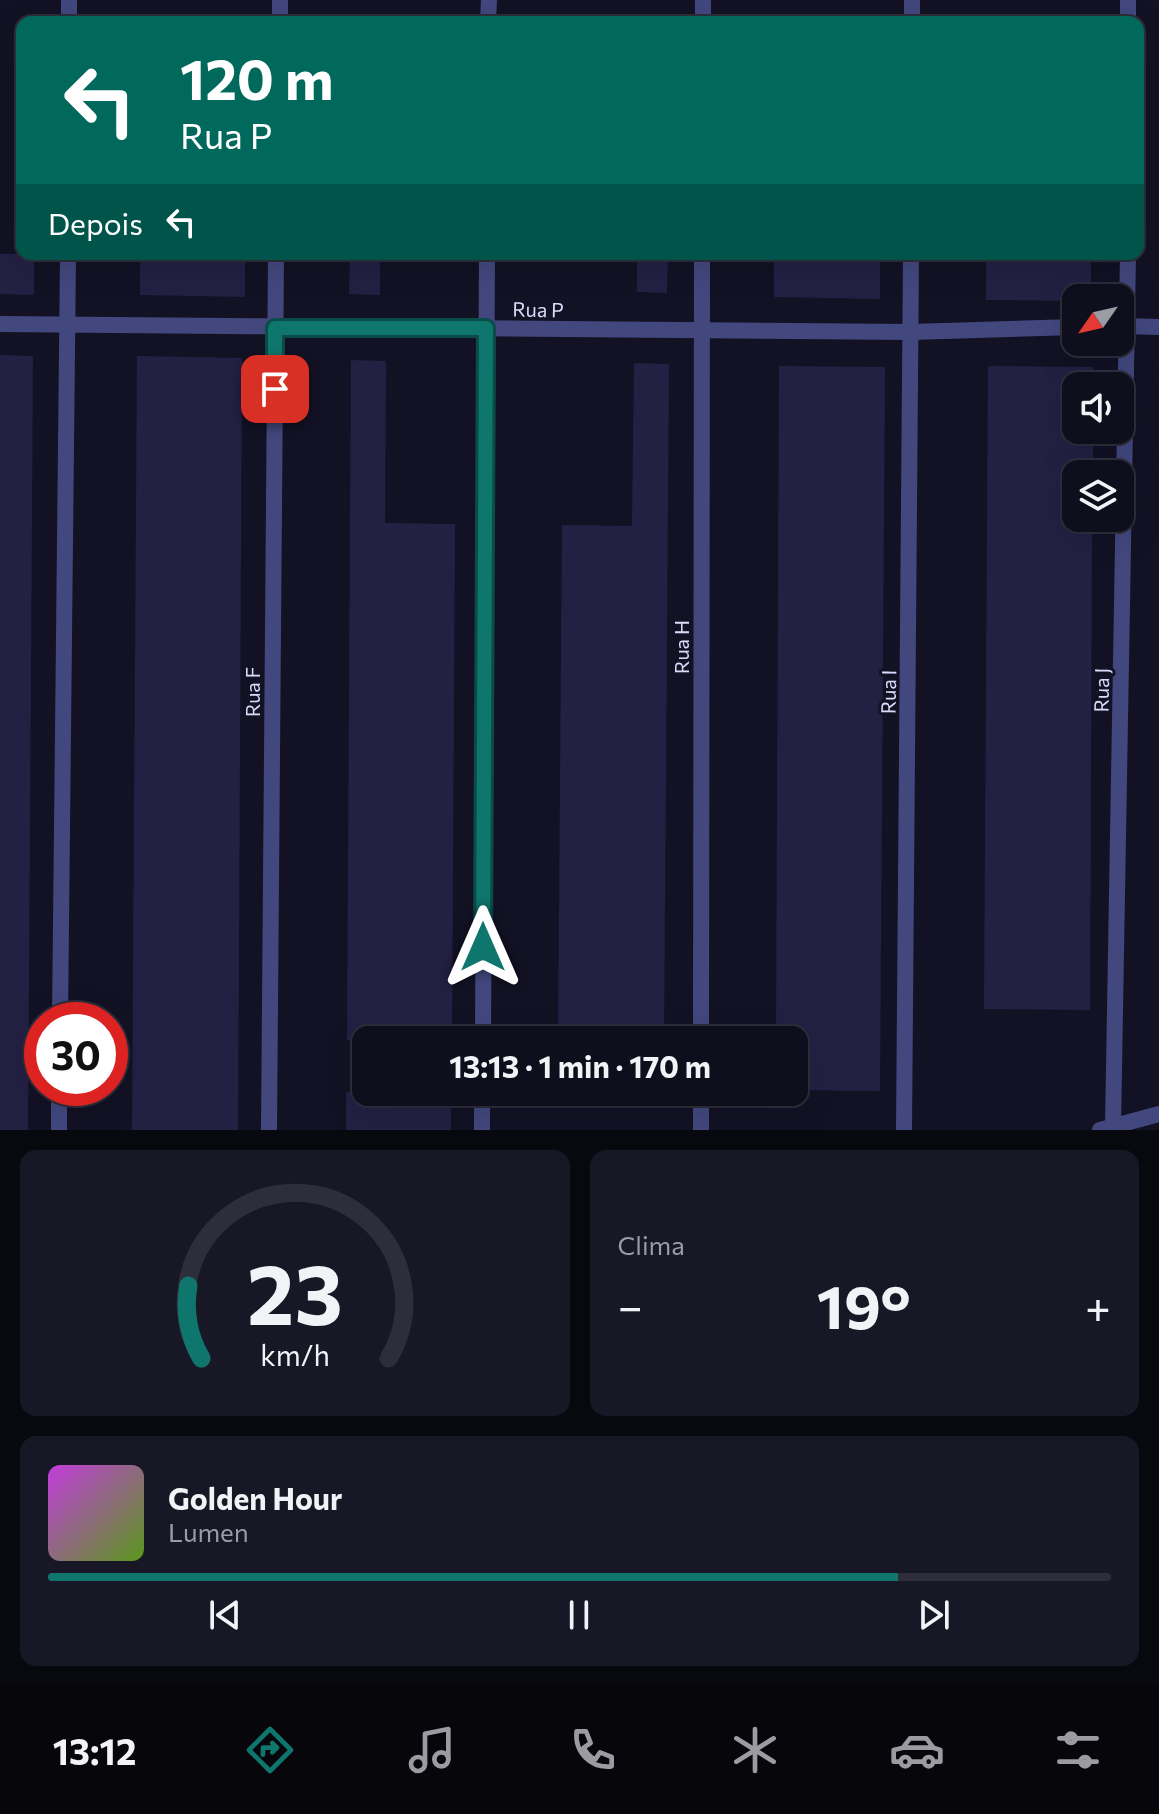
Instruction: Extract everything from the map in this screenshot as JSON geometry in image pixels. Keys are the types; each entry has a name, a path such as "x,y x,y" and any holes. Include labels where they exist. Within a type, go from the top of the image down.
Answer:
{"street":[{"path":"60,1002 68,260"},
{"name":"Rua F","path":"269,1130 276,260"},
{"path":"483,1026 487,260"},
{"name":"Rua H","path":"701,1026 702,260"},
{"name":"Rua I","path":"904,1130 911,260"},
{"name":"Rua J","path":"1126,284 1128,260"},
{"name":"Rua P","path":"0,324 911,332 1062,327"},
{"path":"1134,326 1159,327"},
{"name":"Rua J","path":"1106,1128 1123,356"},
{"path":"59,1106 59,1130"},
{"path":"482,1106 482,1130"},
{"path":"701,1106 701,1130"},
{"path":"1106,1128 1159,1114"}],"building":[{"path":"0,254 16,254 16,260 34,260 34,295 0,294"},
{"path":"140,260 245,260 245,297 140,295"},
{"path":"350,260 380,260 380,295 349,294"},
{"path":"637,260 668,260 667,293 637,292"},
{"path":"774,260 880,260 880,299 774,297"},
{"path":"986,260 1091,260 1091,284 1062,284 1062,301 986,300"},
{"path":"0,355 33,356 29,1002 24,1002 24,1106 28,1106 28,1130 0,1130"},
{"path":"137,356 242,358 238,1130 132,1130"},
{"path":"351,360 386,361 385,523 455,524 452,1026 352,1026 352,1040 347,1040"},
{"path":"634,363 669,364 664,1026 558,1026 562,525 632,526"},
{"path":"779,366 885,367 880,1091 808,1090 808,1026 776,1026"},
{"path":"988,366 1093,367 1093,372 1062,372 1062,444 1093,444 1093,460 1062,460 1062,532 1092,532 1090,1010 984,1009"},
{"path":"346,1092 352,1092 352,1106 451,1106 451,1130 346,1130"}],"route":[{"path":"275,389 275,328 486,328 483,947"}]}
